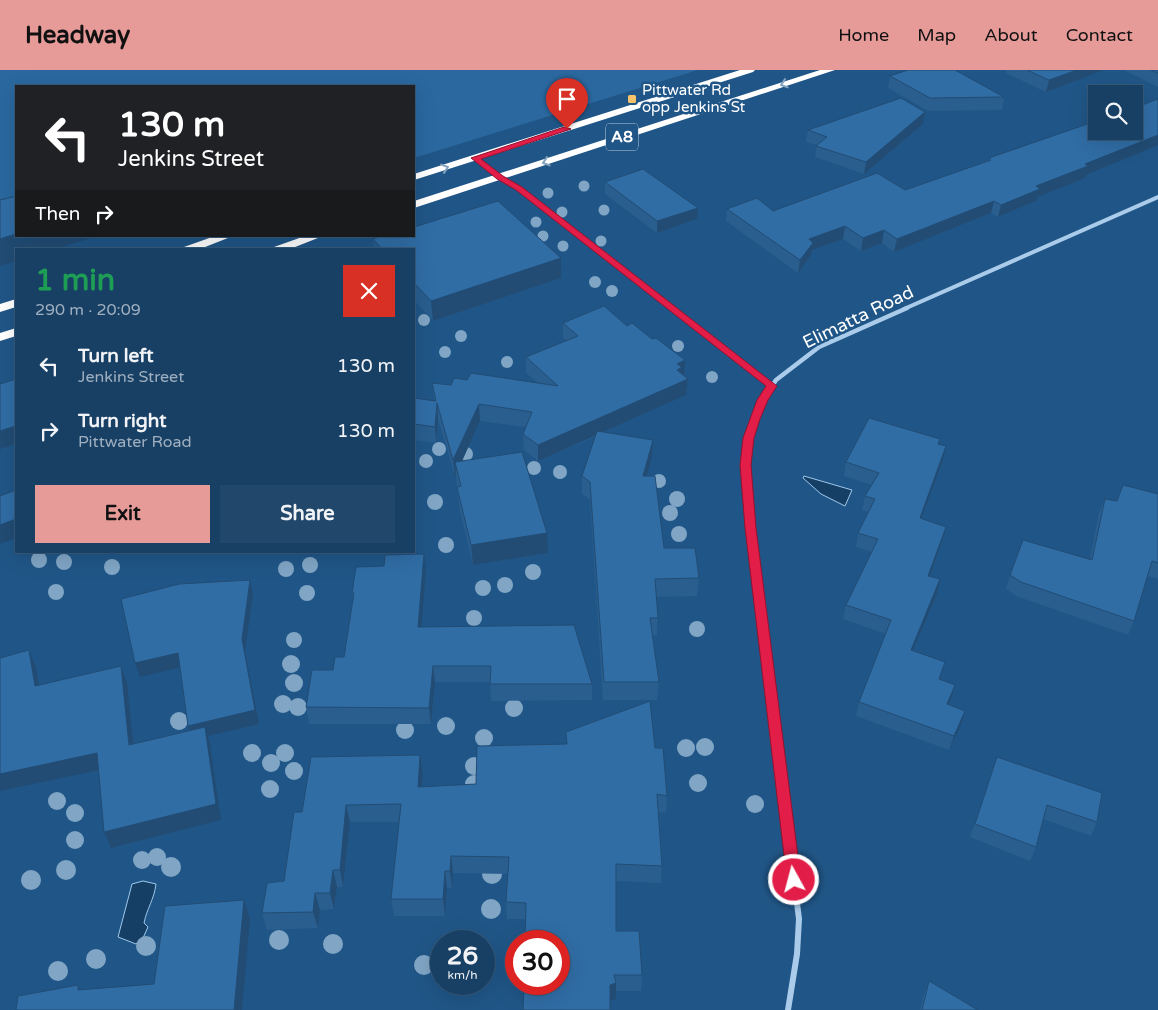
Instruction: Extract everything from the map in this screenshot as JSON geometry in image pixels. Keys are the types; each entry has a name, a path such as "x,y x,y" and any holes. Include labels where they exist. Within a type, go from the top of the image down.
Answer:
{"highway":[{"name":"A8","path":"415,177 750,70"},
{"name":"A8","path":"415,205 830,70"},
{"path":"191,248 224,237"},
{"path":"281,248 314,237"},
{"path":"0,308 15,303"},
{"path":"0,337 15,332"}],"street":[{"path":"476,158 500,178 519,189 772,386"},
{"name":"Elimatta Road","path":"788,1010 797,954 799,919 750,528 745,465 748,438 762,400 772,386 795,364 819,347 1158,197"}],"shaded area":[{"path":"0,70 698,70 415,158 415,85 15,85 15,213 0,218"},
{"path":"804,476 852,490 845,506 821,494 803,478"},
{"path":"143,881 156,884 144,923 148,927 143,938 136,944 118,937 132,884"}],"building":[{"path":"908,70 955,70 1004,97 930,98 890,76"},
{"path":"1027,70 1077,70 1049,80"},
{"path":"901,98 925,112 866,162 816,146 827,137 808,130"},
{"path":"1158,99 1158,135 1085,164 1088,166 1036,186 1040,189 1001,205 994,201 897,239 884,230 863,238 845,226 809,239 813,243 800,260 727,209 757,198 773,211 877,173 905,190 991,160 989,158 1088,124 1088,140 1143,140 1143,105"},
{"path":"643,169 698,208 657,221 605,182"},
{"path":"15,196 15,234 0,239 0,200"},
{"path":"498,201 561,258 431,301 415,284 415,248 381,248 373,239 380,237 415,237 415,227"},
{"path":"604,306 627,326 632,323 652,339 656,338 685,360 677,364 682,367 677,370 688,379 538,445 523,434 532,412 479,404 453,460 437,403 435,427 415,424 415,398 436,401 432,383 451,385 454,378 467,380 471,373 558,386 526,357 578,336 563,323"},
{"path":"15,379 15,426 0,431 0,384"},
{"path":"869,418 940,439 938,444 946,446 920,518 946,527 928,576 940,579 911,650 945,662 939,679 955,685 947,704 965,711 954,736 859,702 891,620 846,605 878,539 858,533 875,499 865,496 879,473 846,462"},
{"path":"597,431 653,440 643,476 655,476 664,548 695,548 699,578 655,579 658,618 650,618 659,682 604,682 590,482 582,476"},
{"path":"522,452 547,533 471,545 457,487 461,486 455,462"},
{"path":"1123,485 1158,494 1158,563 1152,561 1134,621 1021,582 1010,575 1023,540 1092,560 1105,499 1117,501"},
{"path":"15,490 15,519 0,525 0,496"},
{"path":"424,554 418,627 574,625 592,684 490,684 491,666 433,666 429,708 306,707 312,670 333,670 335,657 344,657 356,567 384,566 385,555"},
{"path":"250,580 242,639 255,710 188,726 178,653 135,663 121,599 179,584"},
{"path":"29,650 35,686 121,666 129,745 205,727 216,804 104,832 97,753 0,774 0,658"},
{"path":"650,701 655,748 663,748 667,796 657,794 662,866 616,864 616,931 639,931 642,975 614,975 616,983 610,985 610,1010 523,1010 524,995 570,995 570,930 525,930 526,903 506,902 509,857 451,856 450,871 445,871 443,899 391,899 401,804 346,805 340,870 333,870 330,893 315,893 313,912 262,913 267,883 284,881 294,812 302,812 311,757 420,755 418,787 476,784 477,746 567,744 566,732"},
{"path":"997,757 1102,793 1097,822 1047,805 1036,847 975,824"},
{"path":"244,900 234,1010 16,1010 18,996 78,985 78,990 154,984 165,906"},
{"path":"929,981 978,1010 922,1010"}],"place":[{"name":"Pittwater Rd opp Jenkins St","path":"632,99"}],"route":[{"path":"567,129 476,158 500,178 519,189 772,386 762,400 748,438 745,465 750,528 794,880"}]}
